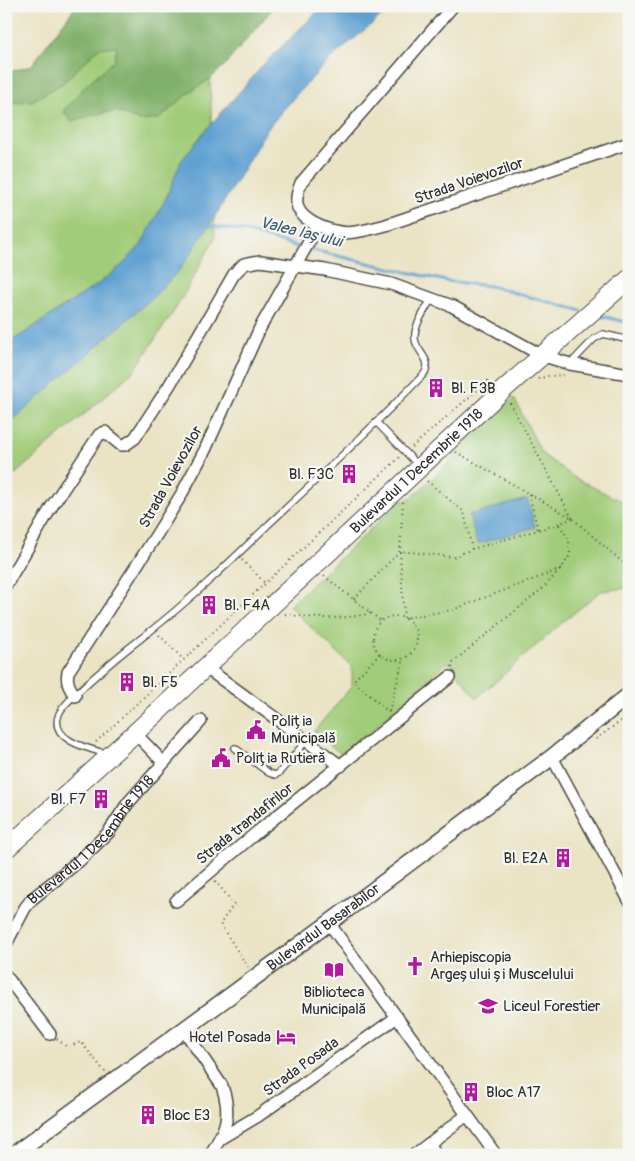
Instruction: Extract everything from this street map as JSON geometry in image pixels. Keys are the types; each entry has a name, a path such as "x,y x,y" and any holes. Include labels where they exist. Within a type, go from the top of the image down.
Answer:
{"main road":[{"name":"Bulevardul 1 Decembrie 1918","path":"6,849 205,667 422,473 542,355 629,279"},
{"name":"Bulevardul Basarabilor","path":"12,1155 255,978 552,757 629,695"}],"street":[{"path":"317,225 305,219 296,203 295,195 301,183 453,6"},
{"name":"Strada Voievozilor","path":"75,696 68,687 66,679 68,672 181,494 205,450 260,328 317,225 339,233 354,232 386,225 629,143"},
{"path":"6,585 52,506 98,435 105,432 121,445 126,445 134,438 169,386 229,281 244,264 260,260 391,284 431,298 474,317 571,370 629,374"},
{"path":"205,667 340,766"},
{"name":"Strada trandafirilor","path":"176,901 340,766 393,716 450,676"},
{"name":"Bulevardul 1 Decembrie 1918","path":"6,944 25,908 32,899 79,861 108,834 128,803 201,720"},
{"name":"Bulevardul 1 Decembrie 1918","path":"134,733 163,762"},
{"path":"552,757 629,900"},
{"path":"329,923 496,1155"},
{"path":"6,976 50,1034"},
{"name":"Strada Posada","path":"221,1138 258,1116 396,1017"},
{"path":"184,1030 222,1086 228,1107 227,1121 221,1138 210,1155"},
{"path":"414,1155 467,1115"},
{"path":"429,1144 437,1155"}],"lane":[{"path":"110,755 71,743 63,735 58,725 58,714 75,696 131,646 154,630 237,555 377,423 428,369 428,363 414,338 415,331 431,298"},
{"path":"571,370 594,338 603,334 629,340"},
{"path":"377,423 406,452 422,473"},
{"path":"235,748 269,773 275,775 279,773 306,741"}],"path":[{"path":"530,382 571,370"},
{"path":"91,749 101,736 406,452 491,378"},
{"path":"506,397 572,518"},
{"path":"450,448 572,518 629,568"},
{"path":"422,473 464,512 472,549"},
{"path":"529,494 538,530"},
{"path":"403,502 400,551 404,618"},
{"path":"400,551 454,557 472,549 559,524 572,518"},
{"path":"450,676 452,662 542,589 561,569 570,555 569,540 559,524"},
{"path":"354,599 400,551"},
{"path":"237,555 265,583"},
{"path":"404,658 391,659 380,654 373,642 373,635 375,628 381,621 391,616 404,618 452,610 561,569"},
{"path":"319,571 381,621"},
{"path":"284,614 312,619 350,618 371,613"},
{"path":"393,716 404,658 414,648 416,634 410,622 404,618"},
{"path":"154,630 183,660"},
{"path":"380,654 353,681 393,716"},
{"path":"208,873 234,904 220,924 255,978"},
{"path":"50,1034 67,1047 81,1042 112,1082"}],"green space":[{"path":"76,6 128,6 210,79 215,238 178,305 134,371 6,482 6,73 31,66"},
{"path":"76,6 275,6 225,65 159,119 139,121 116,111 92,115 71,122 63,111 88,83 114,61 117,46 99,48 63,83 32,101 6,103 6,73 31,66"},
{"path":"514,398 542,454 575,478 629,503 629,588 601,591 477,698 448,662 343,756 314,731 352,686 352,667 289,606 397,504 412,497 446,466 461,446"}],"water":[{"path":"323,6 397,6 379,18 330,59 267,129 221,207 179,271 152,298 6,426 6,345 98,284 122,265 141,245 166,198 181,161 266,62"},
{"path":"527,499 535,527 477,544 469,515"}],"waterway":[{"name":"Valea Iașului","path":"204,225 244,231 302,248"},
{"name":"Valea Iașului","path":"308,249 446,281 490,286 582,311"},
{"name":"Valea Iașului","path":"598,315 629,323"}],"place":[{"name":"Bl. F3B","path":"436,388"},
{"name":"Bl. F3C","path":"349,474"},
{"name":"Bl. F4A","path":"209,605"},
{"name":"Bl. F5","path":"127,682"},
{"name":"Poliția Municipală","path":"256,730"},
{"name":"Poliția Rutieră","path":"221,758"},
{"name":"Bl. F7","path":"101,799"},
{"name":"Bl. E2A","path":"563,858"},
{"name":"Arhiepiscopia Argeșului și Muscelului","path":"415,966"},
{"name":"Biblioteca Municipală","path":"334,970"},
{"name":"Liceul Forestier","path":"488,1006"},
{"name":"Hotel Posada","path":"286,1037"},
{"name":"Bloc A17","path":"471,1092"},
{"name":"Bloc E3","path":"148,1115"}]}
